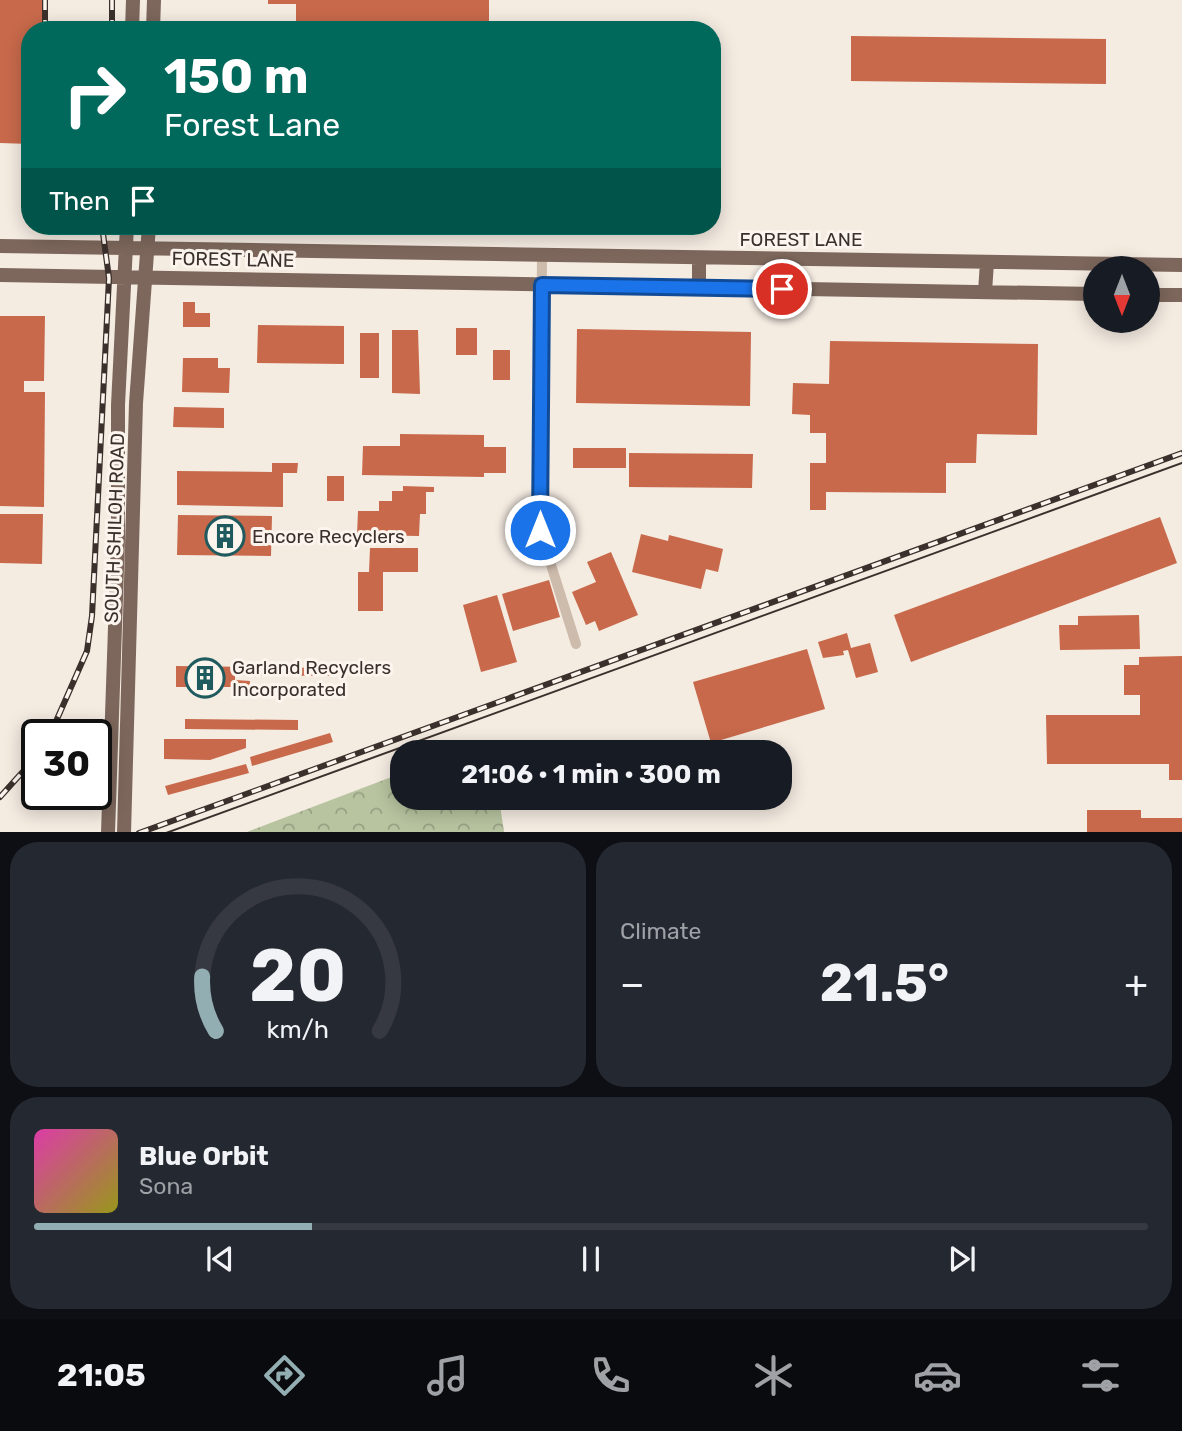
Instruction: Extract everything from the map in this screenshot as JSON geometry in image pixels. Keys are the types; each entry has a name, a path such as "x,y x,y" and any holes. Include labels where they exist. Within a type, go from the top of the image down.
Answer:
{"main road":[{"path":"132,21 133,0"},
{"path":"153,21 154,0"},
{"name":"SOUTH SHILOH ROAD","path":"108,832 127,235"},
{"name":"SOUTH SHILOH ROAD","path":"124,832 136,403 149,235"},
{"name":"FOREST LANE","path":"0,246 1083,263"},
{"path":"1160,263 1182,256"},
{"path":"699,258 699,287"},
{"path":"985,292 986,262"},
{"name":"FOREST LANE","path":"1160,264 1182,264"},
{"name":"FOREST LANE","path":"0,275 1083,294"},
{"path":"1160,295 1182,295"}],"street":[{"path":"542,255 540,530 576,644"}],"green space":[{"path":"390,778 390,810 501,810 504,832 247,832"}],"building":[{"path":"0,0 44,0 44,21 21,21 21,144 0,143"},
{"path":"268,0 489,0 489,21 296,21 296,4 268,4"},
{"path":"851,36 1106,39 1106,84 851,81"},
{"path":"183,302 195,302 195,313 210,313 210,327 183,327"},
{"path":"0,316 45,316 44,381 24,381 24,392 45,392 44,507 0,506"},
{"path":"258,325 344,326 344,364 257,363"},
{"path":"456,328 477,328 477,355 456,355"},
{"path":"577,329 751,332 750,406 576,403"},
{"path":"392,330 418,330 420,394 392,393"},
{"path":"360,333 379,333 379,378 360,378"},
{"path":"830,341 1038,344 1037,435 977,434 976,463 946,463 946,493 826,492 826,510 810,510 810,463 826,463 826,433 810,433 810,415 792,414 793,383 829,384"},
{"path":"493,350 510,350 510,380 493,380"},
{"path":"183,358 218,358 218,368 230,368 229,393 182,392"},
{"path":"174,407 224,408 224,428 173,427"},
{"path":"400,434 484,435 484,447 506,447 506,473 484,473 484,477 362,475 363,446 400,446"},
{"path":"573,448 626,448 626,468 573,468"},
{"path":"629,453 753,454 752,488 629,487"},
{"path":"272,463 298,463 297,473 283,473 283,507 177,505 177,471 272,472"},
{"path":"327,476 344,476 344,501 327,501"},
{"path":"403,486 434,487 434,492 426,492 426,514 420,514 419,536 357,535 358,511 379,511 379,501 392,501 392,491 403,491"},
{"path":"0,514 43,514 42,564 0,563"},
{"name":"Encore Recyclers","path":"178,515 272,516 271,556 177,555"},
{"path":"1160,517 1177,563 911,662 894,615"},
{"path":"641,534 668,541 669,535 723,549 718,572 706,569 701,589 632,572"},
{"path":"370,548 418,548 418,572 383,572 383,611 358,611 358,572 369,572"},
{"path":"611,552 638,615 599,631 595,621 586,625 572,592 596,582 587,562"},
{"path":"549,580 560,617 513,631 502,594"},
{"path":"497,595 517,662 481,672 463,605"},
{"path":"1139,615 1140,649 1060,650 1059,625 1078,625 1078,616"},
{"path":"847,633 851,648 870,643 878,672 856,678 848,650 843,651 844,655 823,658 818,642"},
{"path":"807,649 825,709 721,740 710,740 693,682"},
{"path":"1182,656 1182,780 1169,780 1169,764 1047,764 1046,715 1140,715 1140,695 1124,695 1124,665 1139,665 1139,657"},
{"name":"Garland Recyclers Incorporated","path":"176,666 334,668 334,676 235,675 235,680 250,681 249,692 235,692 235,687 176,687"},
{"path":"185,719 298,720 298,730 185,729"},
{"path":"330,733 333,742 252,766 250,757"},
{"path":"164,739 246,739 246,748 210,760 164,759"},
{"path":"246,764 249,773 168,795 165,786"},
{"path":"1087,810 1141,810 1141,818 1182,818 1182,832 1087,832"}],"tram line":[{"path":"169,832 1182,463"}],"railway":[{"path":"45,0 45,21"},
{"path":"112,0 112,21"},
{"path":"57,719 87,651 92,616 109,278 103,235"},
{"path":"142,832 1182,453"},
{"path":"0,797 21,774"}],"place":[{"name":"Encore Recyclers","path":"225,536"},
{"name":"Garland Recyclers Incorporated","path":"205,678"}],"route":[{"path":"540,530 542,285 782,289"}]}
